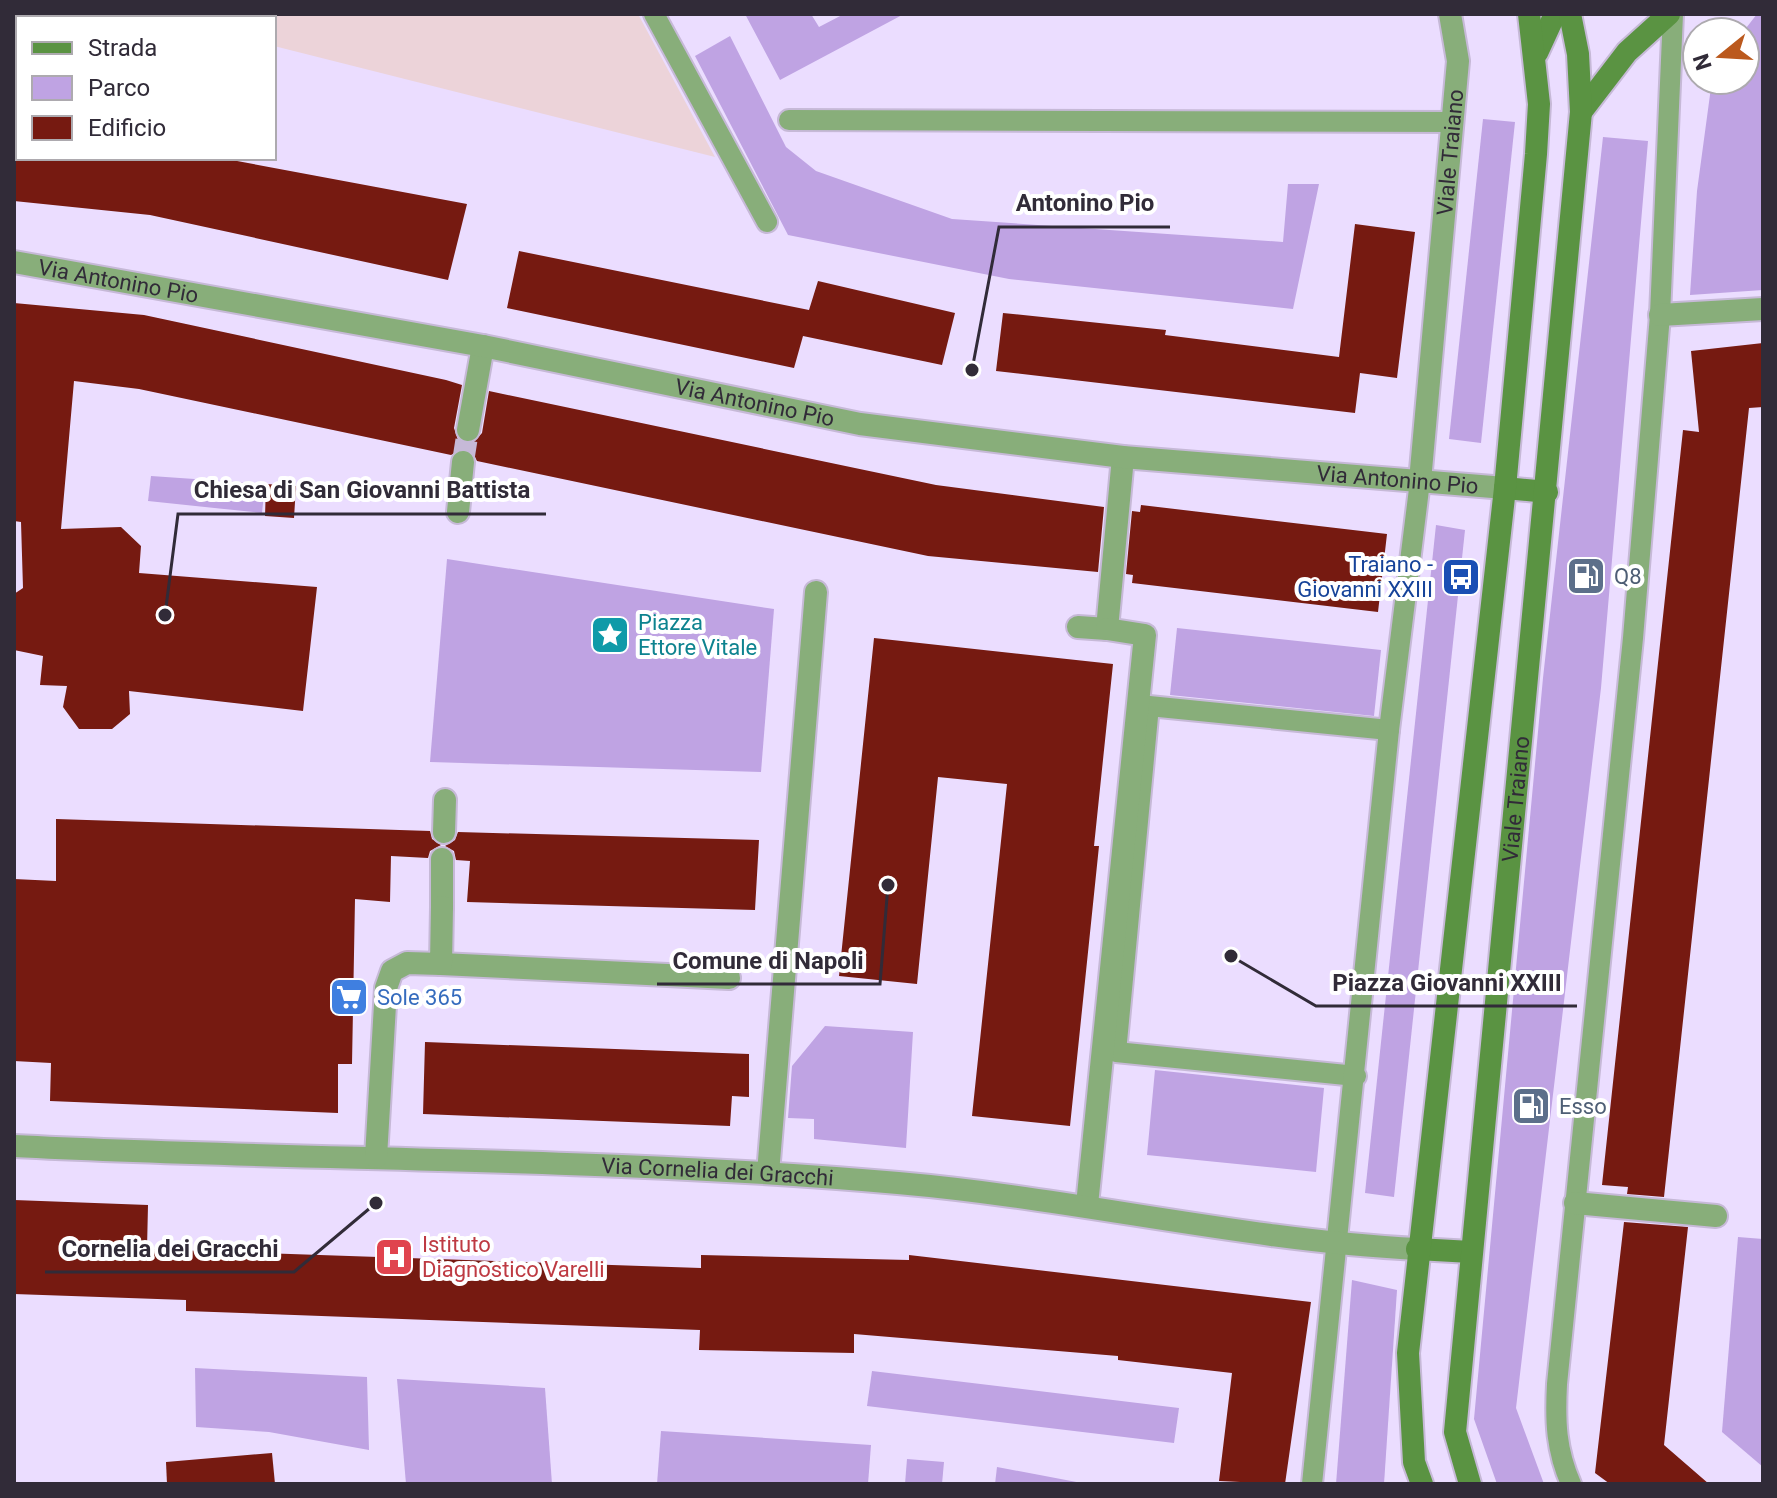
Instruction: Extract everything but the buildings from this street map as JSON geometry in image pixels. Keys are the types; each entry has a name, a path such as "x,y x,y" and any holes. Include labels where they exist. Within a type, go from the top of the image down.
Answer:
{"main road":[{"path":"1422,1484 1414,1462 1408,1353 1417,1249 1505,488 1536,154 1539,104 1536,55 1529,14"},
{"path":"1536,55 1555,14"},
{"name":"Viale Traiano","path":"1470,1484 1455,1432 1581,112 1578,54 1570,14"},
{"path":"1581,112 1627,52 1671,14"},
{"path":"1505,488 1547,492"},
{"path":"1417,1249 1471,1252"}],"street":[{"name":"Viale Traiano","path":"1420,481 1458,61 1450,14"},
{"name":"Via Antonino Pio","path":"14,262 483,346 860,424 1123,457 1505,488"},
{"path":"1660,315 1763,309"},
{"path":"468,430 483,346"},
{"path":"1107,629 1123,457"},
{"path":"458,512 463,462"},
{"path":"768,1173 816,592"},
{"path":"1078,627 1145,635 1087,1205"},
{"path":"444,832 445,800"},
{"path":"441,964 442,859"},
{"path":"376,1157 386,988 392,971 407,963 729,978"},
{"name":"Via Cornelia dei Gracchi","path":"14,1146 768,1173 920,1185 1087,1205 1338,1244 1417,1249"},
{"path":"1575,1203 1716,1216"}],"lane":[{"path":"654,14 767,222"},
{"path":"1571,1484 1561,1461 1555,1428 1633,638 1660,315 1671,14"},
{"path":"789,120 1453,122"},
{"path":"1312,1484 1389,730 1420,481"},
{"path":"1356,1076 1116,1052 1149,706 1389,730"}],"shaded area":[{"path":"145,14 638,14 715,157 276,47 276,16"}],"green space":[{"path":"745,14 811,14 819,27 844,14 904,14 780,80"},
{"path":"1763,14 1763,290 1690,295 1697,191 1710,96 1761,96 1761,16 1755,16"},
{"path":"730,36 786,147 816,171 952,219 1283,242 1288,184 1319,184 1293,309 1009,279 788,235 695,56"},
{"path":"1483,119 1515,122 1481,443 1449,439"},
{"path":"1603,137 1648,141 1601,688 1516,1408 1544,1484 1497,1484 1474,1419 1543,678"},
{"path":"151,476 265,484 262,513 148,501"},
{"path":"1436,525 1465,530 1394,1197 1365,1193"},
{"path":"447,559 774,609 761,772 430,762"},
{"path":"1177,628 1381,650 1374,716 1170,695"},
{"path":"825,1026 913,1032 906,1148 814,1139 814,1119 788,1118 792,1066"},
{"path":"1155,1070 1324,1088 1316,1172 1147,1155"},
{"path":"1738,1237 1763,1239 1763,1467 1722,1432"},
{"path":"1352,1280 1397,1290 1384,1484 1336,1484"},
{"path":"195,1368 367,1377 369,1450 269,1432 196,1427"},
{"path":"872,1371 1179,1408 1174,1443 867,1406"},
{"path":"397,1379 545,1388 552,1484 406,1484"},
{"path":"661,1431 871,1445 868,1484 657,1484"},
{"path":"907,1459 944,1462 942,1484 905,1484"},
{"path":"997,1467 1087,1484 995,1484"}],"tunnel":[{"path":"463,462 468,430"}],"place":[{"name":"Antonino Pio","path":"972,370"},
{"name":"Q8","path":"1586,576"},
{"name":"Traiano - Giovanni XXIII","path":"1461,577"},
{"name":"Chiesa di San Giovanni Battista","path":"165,615"},
{"name":"Piazza Ettore Vitale","path":"610,635"},
{"name":"Comune di Napoli","path":"888,885"},
{"name":"Piazza Giovanni XXIII","path":"1231,956"},
{"name":"Sole 365","path":"349,997"},
{"name":"Esso","path":"1531,1106"},
{"name":"Cornelia dei Gracchi","path":"376,1203"},
{"name":"Istituto Diagnostico Varelli","path":"394,1257"}]}
